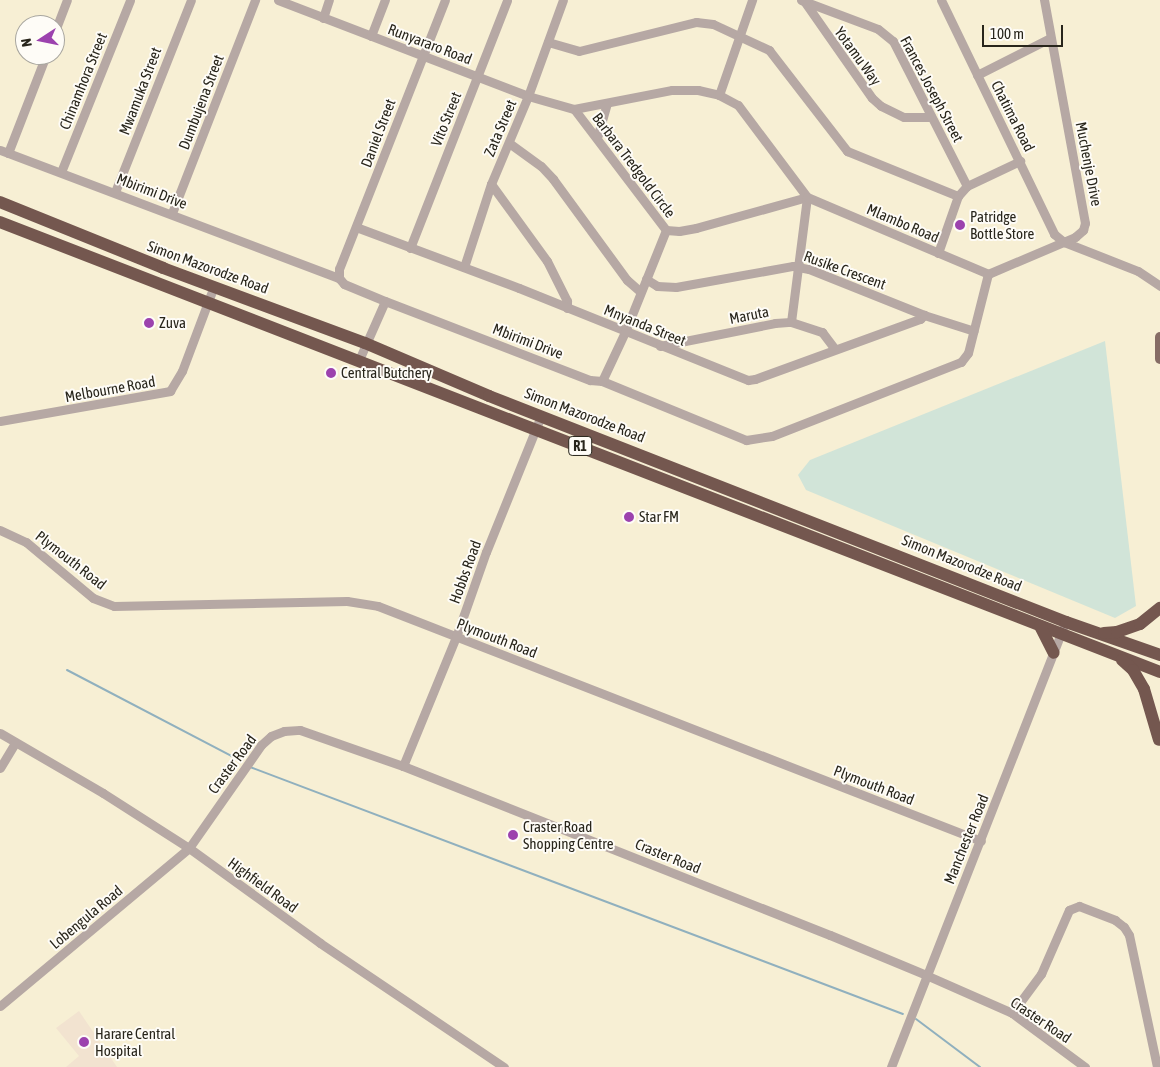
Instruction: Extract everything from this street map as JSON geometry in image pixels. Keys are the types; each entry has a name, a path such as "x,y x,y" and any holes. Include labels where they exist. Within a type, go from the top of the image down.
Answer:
{"highway":[{"name":"Simon Mazorodze Road","path":"0,202 163,268 365,343 488,396 1066,622 1160,655"},
{"name":"Simon Mazorodze Road","path":"0,222 536,428 1160,672"},
{"path":"163,268 177,281 200,291 208,301"},
{"path":"488,396 504,410 528,418 536,428"},
{"path":"1019,603 1034,618 1058,627 1061,634"},
{"path":"1099,633 1128,629 1144,621 1160,608"},
{"path":"1040,626 1054,654"},
{"path":"1099,633 1110,644 1160,664"},
{"path":"1115,654 1139,678 1160,739"}],"main road":[{"path":"1160,337 1160,359"},
{"path":"1160,717 1160,745"}],"street":[{"path":"61,15 67,0"},
{"name":"Chinamhora Street","path":"62,172 130,0"},
{"name":"Mwamuka Street","path":"116,192 191,0"},
{"name":"Dumbujena Street","path":"172,213 255,0"},
{"name":"Runyararo Road","path":"278,0 289,2 323,18 528,96 574,109"},
{"path":"323,18 329,0"},
{"path":"372,36 386,0"},
{"name":"Daniel Street","path":"339,278 339,269 445,0"},
{"name":"Vito Street","path":"410,248 507,0"},
{"name":"Zata Street","path":"464,267 491,184 528,96 564,0"},
{"path":"718,95 752,0"},
{"name":"Frances Joseph Street","path":"802,0 887,34 898,49 967,186"},
{"name":"Yotamu Way","path":"802,0 872,98 881,106 904,117 931,117"},
{"name":"Chatima Road","path":"941,0 1054,234 1064,242"},
{"name":"Muchenje Drive","path":"988,274 1029,255 1064,242 1083,230 1084,213 1044,0"},
{"path":"548,42 571,50 588,50 696,22 713,24 769,50 847,151 958,196"},
{"path":"977,75 1050,38"},
{"path":"4,151 42,65"},
{"name":"Barbara Tredgold Circle","path":"672,90 698,90 718,95 738,105 791,173 807,197 703,226 679,231 666,230 574,109 607,104 672,90"},
{"path":"597,138 607,104"},
{"path":"509,143 541,166 553,179 626,280 641,292"},
{"name":"Mbirimi Drive","path":"4,151 172,213 339,278 344,284 385,301 590,380 602,381 746,440 756,440 961,362 968,353 988,274"},
{"path":"938,252 958,196 967,186 1020,161"},
{"path":"491,184 547,261 567,301 567,308"},
{"path":"791,322 807,197"},
{"name":"Mlambo Road","path":"807,197 988,274"},
{"name":"Mnyanda Street","path":"356,227 464,267 748,380 756,379 920,319 924,315"},
{"path":"602,381 626,332 666,230"},
{"path":"1064,242 1126,265 1160,286"},
{"name":"Rusike Crescent","path":"646,279 657,286 676,287 781,267 798,266 924,315 974,331"},
{"name":"Melbourne Road","path":"0,421 170,391 182,371 214,286"},
{"path":"359,360 385,301"},
{"name":"Maruta","path":"660,346 775,323 791,322 822,332 835,349"},
{"name":"Hobbs Road","path":"403,766 456,637 486,552 542,416"},
{"name":"Plymouth Road","path":"0,530 26,542 93,598 114,606 366,603 981,841"},
{"name":"Manchester Road","path":"891,1067 1066,622"},
{"name":"Craster Road","path":"189,848 261,745 272,736 284,731 300,730 403,766 830,934 926,975 1012,1013 1085,1067"},
{"name":"Highfield Road","path":"0,733 103,793 189,848 320,943 504,1067"},
{"path":"0,768 15,743"},
{"name":"Lobengula Road","path":"0,1006 189,848"},
{"path":"1012,1013 1041,974 1070,910 1079,906 1115,920 1130,935 1157,1067"}],"shaded area":[{"name":"Harare Central Hospital","path":"79,1011 117,1067 66,1067 79,1056 56,1028"}],"green space":[{"path":"1105,341 1136,606 1115,618 806,490 798,475 810,460"}],"waterway":[{"path":"67,670 239,760"},
{"path":"250,767 903,1014"},
{"path":"916,1019 980,1067"}],"place":[{"name":"Patridge Bottle Store","path":"960,225"},
{"name":"Zuva","path":"149,323"},
{"name":"Central Butchery","path":"331,373"},
{"name":"Star FM","path":"629,517"},
{"name":"Craster Road Shopping Centre","path":"513,835"},
{"name":"Harare Central Hospital","path":"84,1042"}]}
